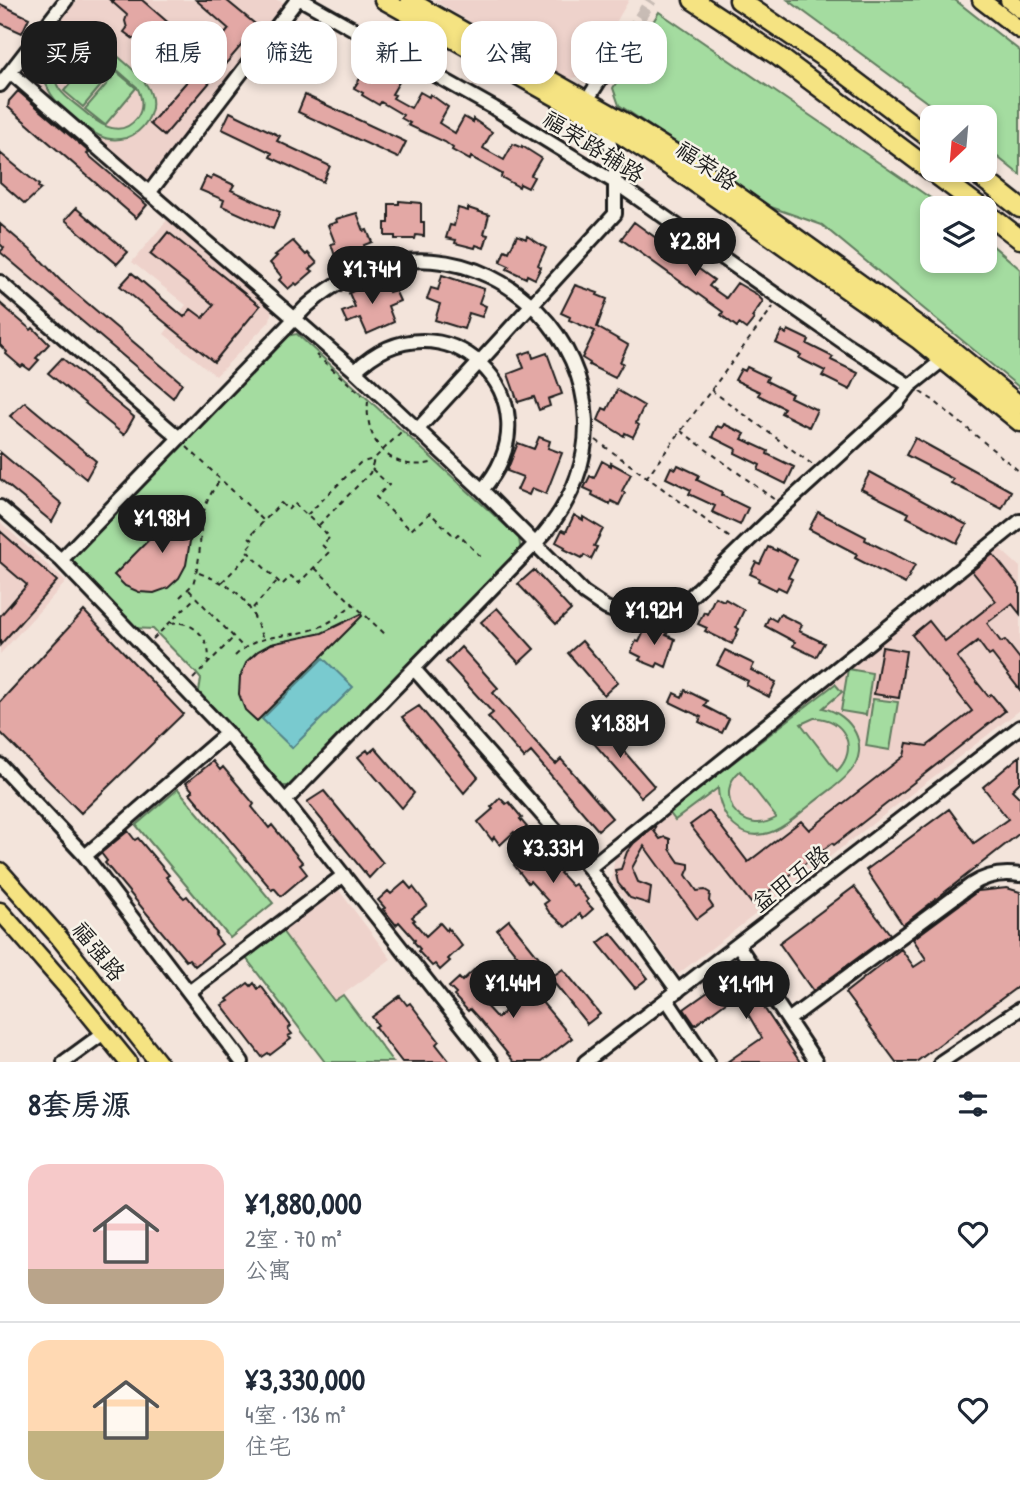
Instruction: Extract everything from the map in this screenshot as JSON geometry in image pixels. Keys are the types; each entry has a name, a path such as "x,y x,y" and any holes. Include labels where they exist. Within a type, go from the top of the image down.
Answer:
{"highway":[{"path":"693,0 778,56 965,196"},
{"path":"738,0 825,59 920,130"},
{"path":"987,182 1020,208"},
{"path":"997,221 1020,239"}],"main road":[{"name":"福荣路","path":"383,0 583,106 662,143 952,349 1020,405"},
{"name":"福荣路","path":"409,0 583,106 605,125 755,225 944,359 1020,422"},
{"path":"981,0 1020,30"},
{"path":"1009,0 1020,9"},
{"name":"福强路","path":"0,871 57,935 158,1062"},
{"name":"福强路","path":"0,911 128,1062"}],"street":[{"path":"0,85 66,0"},
{"path":"149,193 297,0"},
{"name":"福荣路辅路","path":"302,0 494,108 615,183 910,386"},
{"path":"10,72 355,371 482,490 584,593 619,613 645,618 667,616 676,611 784,506 897,403 910,386 944,359"},
{"path":"583,106 597,84"},
{"path":"414,426 479,362 615,214 615,164 605,125"},
{"path":"61,560 294,319 318,296 346,278 377,266 410,261 443,262 476,270 506,284 533,304 559,335 569,353 582,392 586,433 580,468 571,493 558,517 535,544 285,801"},
{"path":"0,282 178,438"},
{"path":"355,371 382,350 415,340 450,345 479,362 492,375 501,391 509,426 502,461 482,490"},
{"path":"0,506 61,560 228,733 491,1062"},
{"path":"589,868 1020,521"},
{"path":"414,669 589,868 678,991"},
{"name":"益田五路","path":"585,1062 1020,727"},
{"path":"85,856 228,733"},
{"path":"0,765 85,856 242,1062"},
{"path":"788,1020 971,885 984,877 998,874 1020,875"},
{"path":"189,992 344,875"},
{"path":"738,945 816,1062"},
{"path":"667,1000 708,1062"},
{"path":"941,1062 1020,1009"},
{"path":"64,1062 105,1032"}],"path":[{"path":"646,478 780,298"},
{"path":"311,350 368,400 369,430 382,451 393,458 412,463 433,463 445,456"},
{"path":"910,386 933,400 1020,472"},
{"path":"711,390 822,472"},
{"path":"307,515 360,463 374,459 414,426"},
{"path":"681,431 784,506"},
{"path":"586,433 742,547"},
{"path":"178,438 264,521"},
{"path":"318,526 372,469 374,459"},
{"path":"372,469 388,485 376,497 411,530 430,513 455,537 458,534 482,558"},
{"path":"180,597 188,589 197,572 202,515 209,497 222,479"},
{"path":"281,503 288,510 294,503 307,515 330,537 321,545 329,552 299,583 291,576 282,585 246,550 254,541 249,537 281,503"},
{"path":"222,582 250,554"},
{"path":"314,567 387,636"},
{"path":"197,572 231,587 252,610 262,638"},
{"path":"252,610 278,580"},
{"path":"188,589 244,648"},
{"path":"145,647 196,597"},
{"path":"235,656 262,638 317,628 354,604"},
{"path":"167,625 179,622 190,626 201,635 209,646 207,664"},
{"path":"184,688 233,637"}],"shaded area":[{"path":"77,0 277,0 285,3 272,21 241,21 241,63 227,82 227,21 131,21 131,84 225,84 150,186 33,84 117,84 117,21 61,21"},
{"path":"433,0 629,0 617,21 571,21 571,79 557,73 557,21 469,21"},
{"path":"167,220 272,308 270,321 216,376 164,334 186,305 132,262"},
{"path":"0,522 66,582 0,654"},
{"path":"998,547 1020,567 1020,710 678,974 611,881 616,849 659,818"},
{"path":"338,889 391,959 334,1001 282,931"}],"green space":[{"path":"788,0 955,0 1020,51 1020,175 998,157 998,105 931,105"},
{"path":"659,12 927,196 920,196 920,273 997,273 997,249 1020,269 1020,388 822,225 771,207 619,105 613,88 615,84 667,84 667,21 654,21"},
{"path":"117,56 131,68 131,82 117,70"},
{"path":"117,72 136,88 105,125 85,109 107,84 117,84"},
{"path":"57,84 64,95 93,119 115,129 130,125 141,110 139,91 134,84 147,86 151,94 151,111 141,129 126,138 110,139 88,129 73,117 51,94 47,85"},
{"path":"70,84 102,84 83,107 64,91"},
{"path":"297,334 519,538 521,553 295,786 277,786 198,697 201,679 196,673 153,629 131,628 73,567 73,551 279,337"},
{"path":"848,669 872,673 866,715 841,711"},
{"path":"835,684 842,692 823,708 833,711 850,724 859,742 856,762 842,780 784,825 762,834 742,831 727,818 719,799 718,788 675,820 669,812","holes":["814,718 833,723 845,736 847,753 837,771 801,724","740,771 776,817 776,818 758,823 747,821 733,809 729,788"]},
{"path":"873,699 898,702 890,750 866,746"},
{"path":"178,789 273,903 230,938 136,825"},
{"path":"282,931 334,1001 343,995 393,1062 325,1062 246,958"}],"water":[{"path":"323,658 353,687 292,748 262,719"}],"building":[{"path":"110,0 142,0 166,21 131,21 131,37 124,32 127,28 127,15"},
{"path":"196,0 226,0 252,21 241,21 241,46 227,62 227,21 220,21"},
{"path":"0,4 29,18 28,21 21,21 21,33 0,23"},
{"path":"185,84 208,84 164,136 150,124"},
{"path":"357,84 398,84 392,94 395,95 393,98 411,108 420,92 429,97 430,94 448,107 439,123 455,133 464,117 473,122 473,119 492,132 483,148 504,160 513,144 522,146 541,158 531,175 534,177 528,188 520,184 519,187 501,177 502,174 452,150 445,142 408,125 410,123 401,118 403,115 381,102 379,105 354,88"},
{"path":"18,91 147,205 136,218 8,107 9,101"},
{"path":"305,95 406,142 398,158 298,112"},
{"path":"230,112 280,136 277,141 330,166 323,182 270,157 272,153 222,129"},
{"path":"0,153 41,189 25,204 0,182"},
{"path":"213,175 234,185 231,190 280,212 273,229 222,206 224,200 200,190 206,177 211,180"},
{"path":"399,201 421,203 424,236 395,239 395,236 385,236 385,223 389,223 389,204 399,204"},
{"path":"76,208 128,252 117,264 65,220"},
{"path":"458,208 468,211 468,208 489,215 484,248 455,243 456,240 446,238 450,225 454,226"},
{"path":"357,213 372,242 346,256 345,253 335,256 331,244 335,243 328,225 337,222 336,219"},
{"path":"634,222 714,280 709,286 726,298 737,283 756,294 763,301 746,329 739,324 737,327 721,315 723,312 621,239"},
{"path":"0,224 60,280 182,383 173,398 0,252 4,248 0,244"},
{"path":"168,232 260,306 214,362 120,286 132,273 184,317 191,309 203,318 214,305 150,254"},
{"path":"517,235 526,239 527,236 546,248 535,279 507,269 509,266 500,262 505,250 509,252"},
{"path":"293,241 317,263 310,269 313,271 288,289 279,280 282,277 270,263 277,256 275,255"},
{"path":"442,275 484,289 479,303 486,306 482,317 469,313 464,329 435,320 440,304 427,299 431,288 438,290"},
{"path":"383,278 389,292 395,290 400,301 388,306 394,322 367,334 360,318 347,323 342,312 355,307 349,293"},
{"path":"575,285 607,299 597,327 628,345 615,378 589,365 590,363 582,358 595,331 569,320 570,317 561,313"},
{"path":"0,303 49,344 36,358 39,360 30,370 23,365 21,367 0,345"},
{"path":"788,330 809,340 807,344 833,357 831,360 858,373 850,390 822,376 825,371 799,358 801,355 776,343 782,331 786,334"},
{"path":"531,351 533,358 547,353 562,394 548,399 550,406 539,410 534,397 518,402 508,374 524,368 519,355"},
{"path":"62,358 134,417 124,435 48,373"},
{"path":"747,367 768,377 766,381 792,394 790,397 817,410 809,427 781,413 784,408 758,395 760,392 735,380 741,369 745,371"},
{"path":"617,390 644,406 633,437 625,433 624,436 598,420 603,408 607,410"},
{"path":"25,402 96,461 86,479 10,416"},
{"path":"724,424 745,434 742,439 794,467 786,484 758,470 760,465 735,453 736,449 712,437 717,426 722,428"},
{"path":"539,437 550,441 548,448 562,453 546,494 532,488 529,495 517,490 523,477 507,471 518,443 534,449"},
{"path":"915,438 1011,491 1002,509 951,483 953,479 906,455"},
{"path":"0,452 62,504 52,522 0,479"},
{"path":"602,461 631,474 622,491 625,493 619,505 611,501 610,504 584,488 590,476 594,478"},
{"path":"678,465 699,475 697,480 722,492 721,495 748,508 740,525 712,512 715,506 689,494 691,490 666,478 671,467 676,469"},
{"path":"870,472 967,525 957,543 907,517 909,513 861,489"},
{"path":"187,501 199,513 186,565 179,578 168,588 154,593 139,592 125,586 114,575"},
{"path":"818,512 915,565 905,584 855,558 857,554 809,529"},
{"path":"574,515 583,520 583,517 603,529 591,559 584,555 582,558 556,542 562,530 566,532"},
{"path":"0,531 57,581 0,645 0,616 27,585 0,562"},
{"path":"768,547 797,560 788,577 792,579 786,591 778,587 776,590 750,574 756,562 760,564"},
{"path":"993,554 1020,588 1020,614 1012,604 987,623 1001,642 1005,640 1020,659 1020,690 992,654 989,656 978,641 957,657 988,696 991,694 1005,711 834,845 832,843 752,904 690,825 709,811 748,862 801,821 809,830 904,756 907,743 927,746 972,711 912,635 929,621 945,641 996,601 972,571"},
{"path":"534,570 571,610 556,624 518,584"},
{"path":"715,597 724,601 725,599 744,610 732,644 705,631 707,628 698,624 704,612 707,614"},
{"path":"497,608 534,649 519,663 481,622"},
{"path":"84,611 183,714 81,813 0,732 0,702"},
{"path":"361,614 362,616 257,721 245,710 239,694 240,677 247,661 258,651 271,644 322,633"},
{"path":"780,614 802,625 799,631 824,643 816,657 793,646 795,642 765,626 769,617 776,621"},
{"path":"646,627 655,630 657,627 675,639 666,667 658,663 656,667 639,660 641,657 631,652"},
{"path":"582,641 618,682 604,695 568,653"},
{"path":"461,647 498,688 493,693 550,758 556,764 561,759 612,818 598,830 531,752 524,758 488,717 493,713 446,662"},
{"path":"882,647 906,651 899,698 874,694"},
{"path":"725,650 754,664 751,670 776,682 769,697 746,685 748,681 717,665"},
{"path":"685,690 707,701 704,706 729,719 722,733 699,722 701,717 670,702 674,693 682,697"},
{"path":"419,706 478,777 464,793 402,717"},
{"path":"593,725 598,731 603,727 654,786 641,797 584,732"},
{"path":"375,748 414,793 402,808 358,757"},
{"path":"1020,756 1020,782 1012,790 1020,798 1020,833 903,925 866,870 949,809 974,843 1008,819 983,787"},
{"path":"213,761 220,770 223,767 254,804 252,807 269,828 272,825 303,863 300,865 307,874 281,896 274,888 272,890 190,793 193,791 186,783"},
{"path":"324,791 383,863 369,878 307,802"},
{"path":"500,798 506,804 509,802 527,827 517,835 514,832 500,845 494,837 492,840 478,822 493,809 491,807"},
{"path":"655,826 654,831 660,839 670,839 670,849 679,862 689,864 686,875 697,891 705,890 710,893 709,901 713,907 697,919 644,846 632,868 638,882 651,887 649,904 630,898 618,883 615,870 621,869 627,852 634,843"},
{"path":"128,831 135,840 138,838 169,875 166,877 179,893 184,898 187,896 217,933 215,935 222,944 195,966 189,959 186,961 105,863 107,861 101,853"},
{"path":"537,841 542,848 545,845 563,870 560,873 572,886 575,884 593,909 583,918 580,914 566,927 549,912 544,904 548,901 530,881 528,883 514,865 529,853 526,850"},
{"path":"405,882 411,889 413,887 427,905 412,917 426,936 440,923 447,931 448,928 462,946 440,970 435,964 432,966 418,951 420,949 415,940 399,922 396,925 378,900 388,891 391,894"},
{"path":"854,887 890,934 813,991 779,943"},
{"path":"1007,888 1020,892 1020,985 916,1062 896,1062 845,993 901,949 914,967 926,959 913,939 978,891"},
{"path":"509,920 546,966 534,976 497,930"},
{"path":"611,933 648,978 635,988 598,943"},
{"path":"476,968 482,976 484,973 498,991 484,1004 497,1018 531,989 572,1038 541,1062 514,1062 470,1009 468,1011 454,996 456,994 449,987 459,978 462,981"},
{"path":"563,969 600,1014 587,1024 550,978"},
{"path":"739,970 800,1062 727,1062 762,1038 734,996 695,1025 684,1009"},
{"path":"248,983 251,986 254,983 258,989 261,986 291,1026 288,1029 292,1034 288,1036 291,1039 270,1055 268,1053 262,1057 222,1005"},
{"path":"400,996 407,1005 410,1003 439,1041 436,1044 450,1062 402,1062 375,1027 378,1025 372,1017"}],"tunnel":[{"path":"637,21 651,0"}]}
